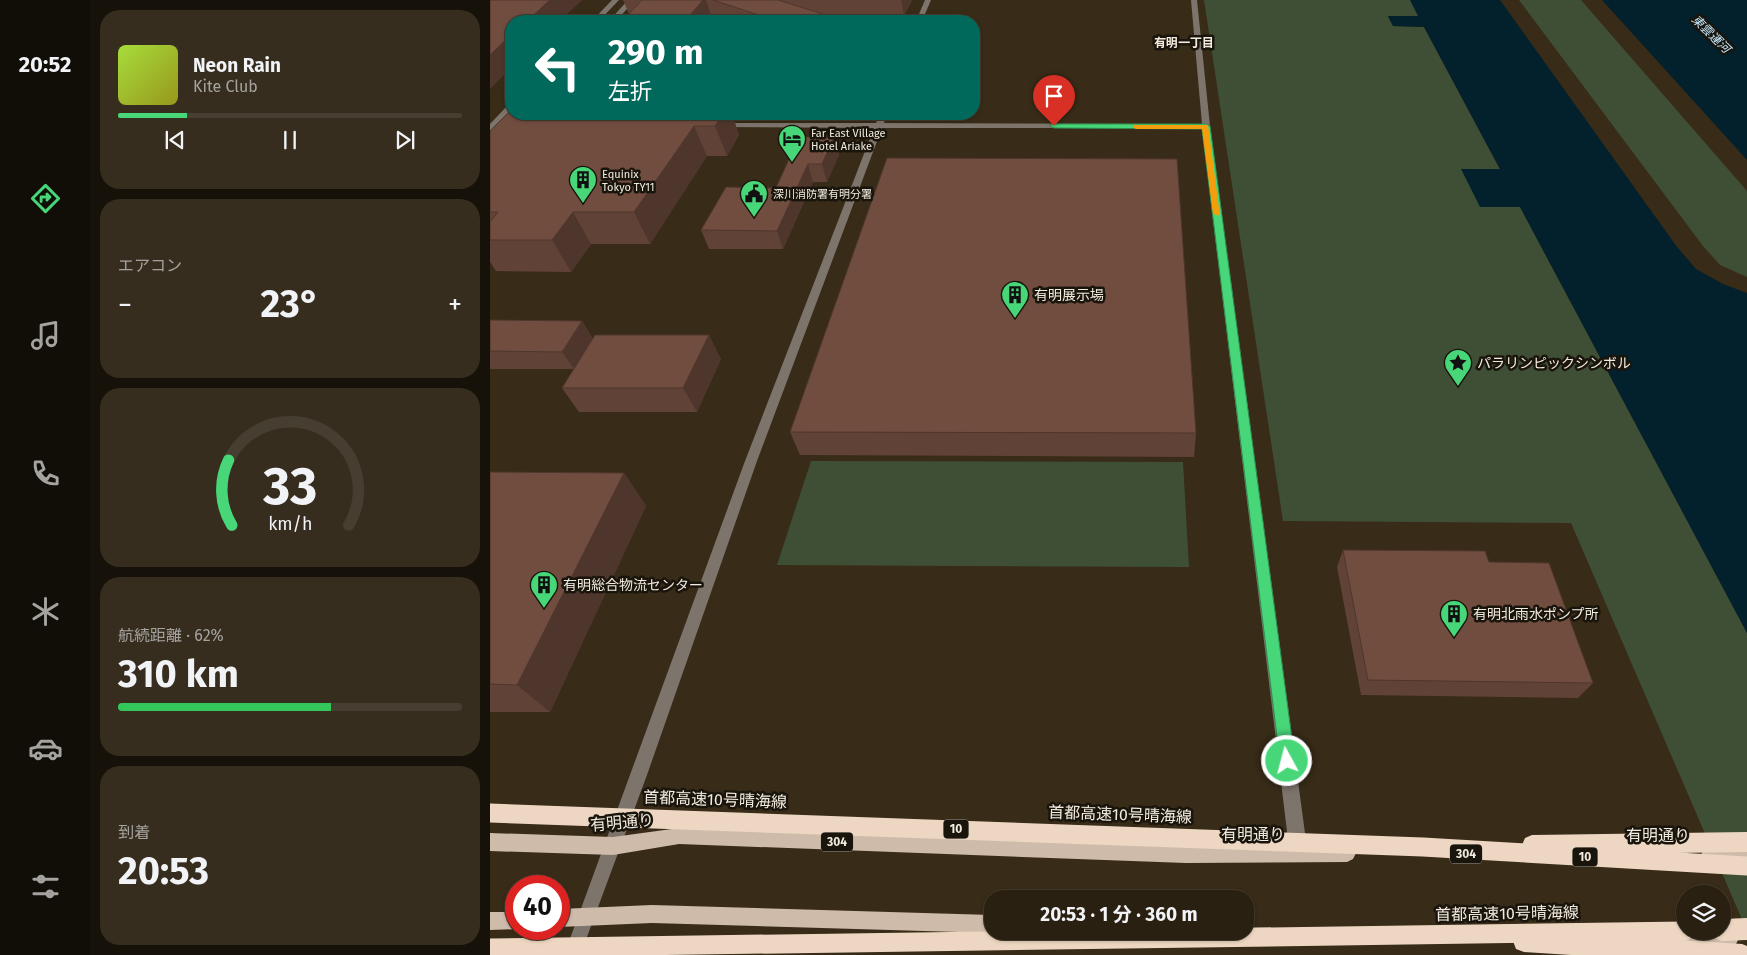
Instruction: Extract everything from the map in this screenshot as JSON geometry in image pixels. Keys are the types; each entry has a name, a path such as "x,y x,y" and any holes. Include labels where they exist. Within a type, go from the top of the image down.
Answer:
{"highway":[{"name":"首都高速10号晴海線","path":"490,813 1423,847 1747,866"},
{"name":"10","path":"1423,847 1747,842"},
{"path":"1731,930 1747,929"},
{"name":"首都高速10号晴海線","path":"490,948 1676,931"},
{"path":"1436,936 1742,955"}],"main road":[{"name":"有明通り","path":"490,842 613,846 678,836 1186,854 1747,855"},
{"path":"570,917 652,914 984,924"},
{"path":"490,921 505,921"},
{"path":"1254,929 1434,927 1747,938"}],"street":[{"path":"601,15 616,0"},
{"path":"618,15 632,0"},
{"path":"922,15 928,0"},
{"path":"1194,0 1206,126 1299,853"},
{"path":"492,127 505,113"},
{"path":"712,125 853,120"},
{"path":"571,955 613,846 751,460 881,120"},
{"path":"927,120 1206,126"},
{"path":"492,127 508,124"}],"green space":[{"path":"1204,0 1410,0 1419,16 1388,17 1393,26 1424,27 1747,633 1747,931 1731,894 1731,885 1727,885 1571,523 1283,521"},
{"path":"1519,0 1581,0 1747,191 1747,277 1720,265 1703,246"},
{"path":"811,461 1183,462 1189,567 777,565"}],"water":[{"path":"1410,0 1500,0 1677,247 1696,269 1723,284 1747,293 1747,633 1520,207 1480,207 1461,169 1500,169 1424,27 1393,26 1388,16 1418,16"},
{"name":"東雲運河","path":"1602,0 1747,0 1747,160"}],"building":[{"path":"490,0 550,0 534,15 505,15 505,41 490,55"},
{"path":"642,0 703,0 690,15 628,15"},
{"path":"713,0 778,0 826,15 759,15"},
{"path":"505,116 505,120 719,120 715,126 694,126 634,212 573,212 552,240 490,240 490,222 498,212 490,212 490,131"},
{"path":"799,137 834,137 822,164 808,164 777,231 701,230 726,187 776,188"},
{"name":"有明展示場","path":"887,158 1177,159 1196,433 790,432"},
{"path":"490,320 582,321 562,352 490,351"},
{"path":"595,335 709,335 683,388 562,388"},
{"path":"490,472 624,473 517,685 490,684"},
{"name":"有明北雨水ポンプ所","path":"1343,550 1485,551 1489,562 1549,563 1593,683 1368,680"}],"slow traffic":[{"path":"1136,126 1206,126 1217,214"}],"place":[{"name":"Far East Village Hotel Ariake","path":"792,163"},
{"name":"Equinix Tokyo TY11","path":"583,204"},
{"name":"深川消防署有明分署","path":"754,218"},
{"name":"有明展示場","path":"1015,319"},
{"name":"パラリンピックシンボル","path":"1458,387"},
{"name":"有明総合物流センター","path":"544,609"},
{"name":"有明北雨水ポンプ所","path":"1454,638"}],"district":[{"name":"有明一丁目","path":"1184,43"}],"route":[{"path":"1054,126 1206,126 1287,761"}]}
